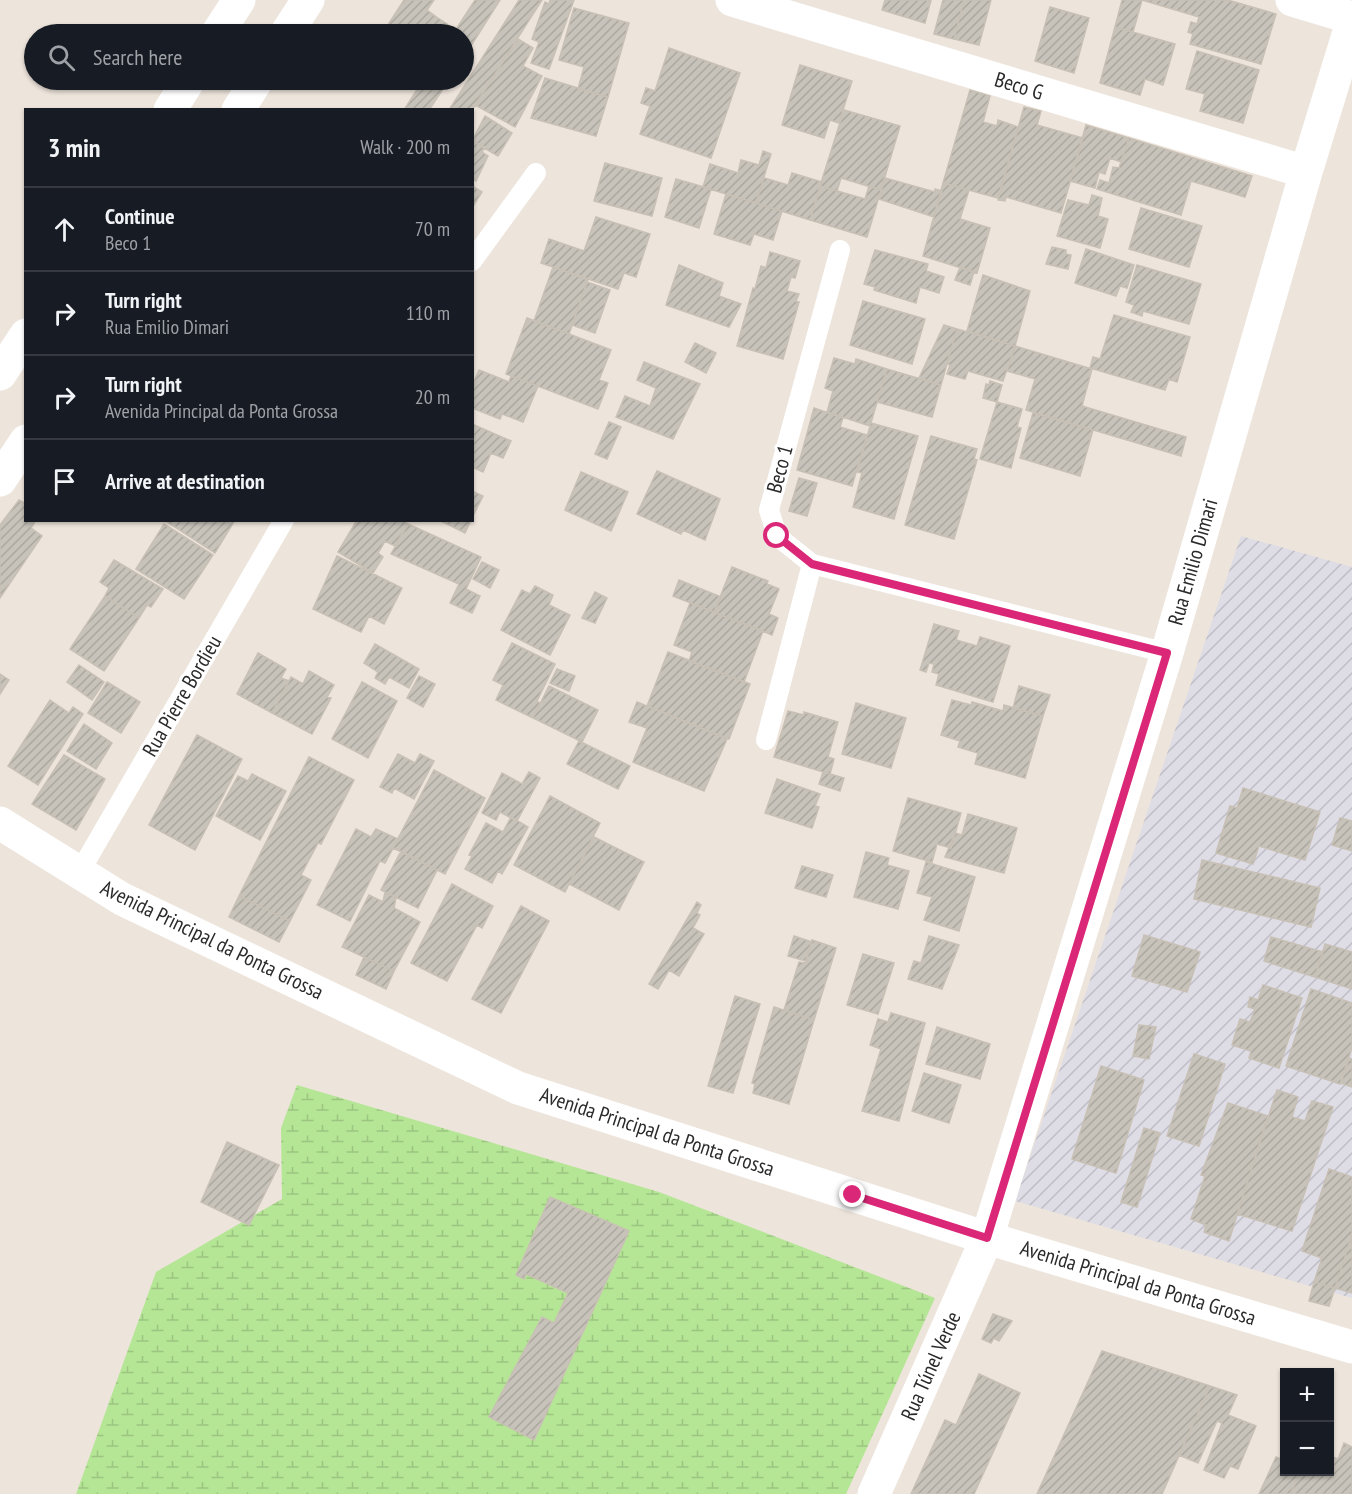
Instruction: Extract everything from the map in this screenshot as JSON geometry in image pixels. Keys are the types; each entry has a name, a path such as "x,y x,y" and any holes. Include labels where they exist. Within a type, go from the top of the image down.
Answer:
{"street":[{"path":"223,24 239,0"},
{"path":"292,24 308,0"},
{"name":"Beco G","path":"732,0 1306,172"},
{"path":"1292,0 1352,20"},
{"name":"Rua Emilio Dimari","path":"987,1238 1167,653 1352,20"},
{"path":"171,108 183,90"},
{"path":"239,108 251,90"},
{"path":"0,374 24,338"},
{"path":"0,480 24,444"},
{"name":"Avenida Principal da Ponta Grossa","path":"0,823 122,899 518,1088 987,1238 1352,1347"},
{"name":"Rua Túnel Verde","path":"874,1494 987,1238"}],"lane":[{"path":"474,258 536,173"},
{"name":"Beco 1","path":"840,250 769,510 777,536 812,564 1167,653"},
{"name":"Rua Pierre Bordieu","path":"79,873 283,522"},
{"path":"766,740 812,564"}],"shaded area":[{"path":"1241,536 1352,567 1352,1298 1015,1201"}],"green space":[{"path":"297,1085 659,1192 935,1298 846,1494 76,1494 156,1272 282,1199 281,1128"}],"building":[{"path":"404,0 434,0 427,10 435,16 430,24 388,24"},
{"path":"475,0 500,0 474,41 474,24 459,24"},
{"path":"519,0 542,0 473,108 450,108 462,90 474,90 474,71"},
{"path":"550,0 574,0 549,69 531,63 539,42 532,39 545,2 549,4"},
{"path":"885,0 931,0 925,23 882,10"},
{"path":"943,0 964,0 954,39 934,34"},
{"path":"964,0 991,0 979,45 954,39"},
{"path":"1122,0 1142,0 1133,32 1115,27"},
{"path":"1142,0 1228,0 1276,14 1261,64 1190,44 1193,34 1188,32 1191,22 1197,24 1199,17"},
{"path":"1050,7 1089,18 1074,73 1035,61"},
{"path":"574,8 629,23 608,97 578,89 584,67 559,60"},
{"path":"435,16 447,24 430,24"},
{"path":"1115,27 1175,44 1163,85 1145,79 1140,95 1100,83"},
{"path":"518,39 533,48 523,66 542,76 515,127 475,105"},
{"path":"669,48 740,73 711,158 640,134 650,106 641,103 646,88 655,91"},
{"path":"1197,51 1259,70 1243,123 1200,111 1205,94 1186,89"},
{"path":"800,65 852,81 839,123 830,120 824,138 782,125"},
{"path":"545,78 608,97 596,136 531,118"},
{"path":"417,90 442,90 430,108 405,108"},
{"path":"970,90 990,96 983,122 997,126 998,120 1018,127 998,198 943,183"},
{"path":"1024,107 1041,111 1037,125 1083,138 1061,213 1006,197 1005,201 998,200"},
{"path":"844,110 900,126 881,190 841,178 837,191 820,186"},
{"path":"485,116 512,133 498,156 474,142 474,137"},
{"path":"1086,125 1129,138 1121,162 1110,158 1105,174 1099,172 1095,188 1070,181"},
{"path":"1129,138 1252,176 1245,197 1191,181 1181,215 1097,189 1100,180 1109,183 1113,167 1119,168"},
{"path":"474,142 485,147 482,152 488,156 476,181 474,180"},
{"path":"763,151 771,154 756,203 703,187 710,164 738,173 741,160 759,165"},
{"path":"605,163 662,178 652,216 594,201"},
{"path":"792,173 822,182 810,220 756,203 764,178 788,185"},
{"path":"885,178 935,192 935,189 942,191 934,217 879,199"},
{"path":"676,179 711,189 699,228 665,217"},
{"path":"943,183 969,190 960,219 990,228 977,273 923,256"},
{"path":"820,186 865,199 869,186 881,190 867,237 810,220"},
{"path":"474,187 482,192 474,205"},
{"path":"726,194 782,211 773,240 754,234 750,245 714,234"},
{"path":"1092,195 1102,198 1098,216 1108,219 1100,248 1057,236 1068,200 1089,205"},
{"path":"1141,208 1202,226 1189,267 1129,249"},
{"path":"596,217 650,234 636,277 624,273 618,289 541,263 549,239 584,251"},
{"path":"1052,247 1066,250 1066,254 1071,255 1068,269 1046,264"},
{"path":"1086,249 1134,265 1127,288 1120,286 1116,296 1075,283"},
{"path":"875,250 928,264 926,271 944,277 939,293 920,287 916,303 874,290 875,287 864,284"},
{"path":"770,252 800,261 795,278 791,277 787,291 799,294 796,301 799,302 783,359 737,346 753,288 755,289 761,266 766,268"},
{"path":"679,265 723,283 719,296 741,304 729,327 666,305"},
{"path":"1137,265 1201,284 1189,324 1143,311 1142,316 1131,312 1134,305 1126,302"},
{"path":"553,267 588,280 569,334 534,321"},
{"path":"960,267 974,272 970,285 955,280"},
{"path":"983,275 1030,291 1015,346 967,331"},
{"path":"587,282 610,290 595,333 572,325"},
{"path":"863,301 925,319 912,364 850,345"},
{"path":"1114,315 1190,337 1177,382 1169,379 1165,390 1090,368 1093,357 1100,359"},
{"path":"527,318 611,350 599,380 608,383 598,409 506,374"},
{"path":"944,325 957,329 941,385 919,378"},
{"path":"957,329 1015,346 1003,381 968,371 965,379 947,374 950,365 947,364"},
{"path":"695,343 716,353 706,373 685,362"},
{"path":"1015,346 1092,369 1082,406 1186,437 1181,456 1026,410 1035,379 1007,371"},
{"path":"834,358 855,364 856,359 887,369 870,426 827,412 833,391 825,388"},
{"path":"644,362 700,384 673,439 616,417 625,396 650,406 656,388 637,380"},
{"path":"887,369 941,385 932,417 877,402"},
{"path":"479,370 509,382 511,376 538,386 523,422 502,414 500,419 474,409 474,381"},
{"path":"990,381 1002,385 997,402 983,398 986,384 989,385"},
{"path":"997,402 1022,409 1017,427 1021,428 1011,468 980,459"},
{"path":"814,408 843,418 840,427 867,435 852,486 797,470"},
{"path":"1033,413 1093,430 1080,476 1020,458"},
{"path":"609,422 621,427 607,459 595,454"},
{"path":"871,423 918,436 894,519 853,507 862,473 857,472"},
{"path":"474,425 511,441 503,458 491,453 483,472 474,468"},
{"path":"931,436 977,449 974,459 977,460 954,539 905,525"},
{"path":"657,471 720,499 705,540 683,530 681,534 637,514"},
{"path":"581,472 628,492 611,531 565,510"},
{"path":"799,478 817,483 807,516 789,511"},
{"path":"474,492 483,496 474,514"},
{"path":"19,500 24,503 24,522 35,522 31,528 42,536 0,598 0,525"},
{"path":"167,522 234,522 215,553"},
{"path":"356,522 405,522 408,524 395,546 385,541 378,553 383,557 373,573 338,552"},
{"path":"443,522 470,522 465,533"},
{"path":"164,524 213,555 184,599 136,569"},
{"path":"408,524 481,557 466,589 480,596 472,613 450,603 459,584 391,554"},
{"path":"337,556 402,588 384,624 369,616 361,632 313,609"},
{"path":"114,560 163,589 151,607 147,605 139,618 105,596 109,588 100,582"},
{"path":"482,562 499,570 490,588 473,579"},
{"path":"732,567 768,581 767,584 779,589 769,614 778,618 772,635 714,612"},
{"path":"679,580 721,597 714,612 673,596"},
{"path":"535,586 553,595 549,605 570,615 550,655 501,630 522,590 530,594"},
{"path":"595,592 607,598 595,623 582,618"},
{"path":"105,596 139,618 104,671 70,649"},
{"path":"690,603 763,631 744,682 689,661 692,652 674,645"},
{"path":"934,624 959,631 956,640 977,646 980,637 1010,646 993,702 936,685 939,674 932,672 934,664 929,663 926,672 920,670"},
{"path":"512,643 555,664 537,701 540,703 533,718 496,700 503,685 493,680"},
{"path":"375,644 419,669 409,688 389,677 385,684 375,678 378,672 364,663"},
{"path":"668,652 750,684 729,739 647,706"},
{"path":"258,653 286,669 281,678 289,681 272,713 237,694"},
{"path":"79,665 104,682 92,700 67,682"},
{"path":"557,669 575,676 569,691 550,683"},
{"path":"309,671 334,685 327,697 331,698 312,734 272,713 291,677 303,684"},
{"path":"0,674 9,680 0,694"},
{"path":"419,676 435,684 423,707 407,698"},
{"path":"107,682 140,702 121,733 88,713"},
{"path":"362,682 397,701 368,758 332,739"},
{"path":"549,686 598,710 582,742 533,718"},
{"path":"1019,686 1050,695 1043,716 1013,708"},
{"path":"50,700 69,713 73,707 83,714 38,785 8,766"},
{"path":"952,700 971,705 972,702 1003,711 1004,705 1043,716 1025,778 975,764 978,753 958,747 960,741 941,735"},
{"path":"637,702 727,739 704,791 633,762 647,728 629,722"},
{"path":"856,703 906,718 891,768 842,754"},
{"path":"788,711 804,715 804,712 838,722 828,757 834,759 830,774 774,757"},
{"path":"84,724 112,743 96,769 67,751"},
{"path":"197,735 242,759 195,850 149,825"},
{"path":"579,741 630,766 618,789 567,764"},
{"path":"398,754 415,763 420,754 434,761 414,799 394,788 392,793 380,787"},
{"path":"64,755 105,779 76,830 32,804"},
{"path":"309,757 354,780 321,844 318,843 301,875 311,880 290,921 239,896"},
{"path":"434,770 485,798 445,874 393,848"},
{"path":"529,772 540,778 517,821 500,812 496,820 482,813 502,773 522,784"},
{"path":"823,772 844,778 840,791 819,784"},
{"path":"252,774 286,791 260,840 216,816 238,776 248,781"},
{"path":"777,779 820,794 815,806 819,807 812,828 765,813"},
{"path":"1243,788 1320,812 1305,860 1259,846 1253,864 1216,853 1230,806 1237,808"},
{"path":"550,796 600,823 565,892 514,865"},
{"path":"908,798 961,813 951,848 937,844 932,862 893,851"},
{"path":"968,814 1017,828 1004,873 945,857 955,833 962,835"},
{"path":"511,817 528,827 502,874 498,871 492,883 465,869 472,856 469,855 486,823 503,832"},
{"path":"1340,818 1352,821 1352,851 1332,845"},
{"path":"356,829 371,837 376,829 398,839 385,863 380,861 350,921 317,905"},
{"path":"594,837 644,862 619,910 569,884"},
{"path":"401,851 437,870 418,908 381,890"},
{"path":"866,852 889,858 887,865 909,871 898,909 854,897"},
{"path":"1202,860 1320,888 1311,927 1194,899"},
{"path":"926,862 975,877 959,931 924,920 932,897 917,893"},
{"path":"802,866 833,875 826,897 795,888"},
{"path":"452,884 493,906 482,928 477,925 447,981 411,963"},
{"path":"385,892 396,897 394,908 420,922 394,971 342,947 369,895 383,902"},
{"path":"239,896 290,921 279,942 229,917"},
{"path":"697,902 701,905 697,913 700,915 693,928 704,934 679,976 669,970 658,989 649,984"},
{"path":"521,906 549,921 501,1013 472,999"},
{"path":"1144,935 1200,952 1187,992 1132,976"},
{"path":"794,936 812,942 806,961 788,956"},
{"path":"929,936 959,945 942,989 908,979 914,961 921,963"},
{"path":"1271,937 1323,952 1315,977 1264,961"},
{"path":"812,940 836,948 814,1020 784,1010 799,962 805,963"},
{"path":"1325,944 1352,952 1352,989 1315,977"},
{"path":"863,954 894,963 878,1014 847,1005"},
{"path":"364,957 394,971 386,989 356,975"},
{"path":"1263,985 1302,998 1279,1068 1249,1058 1251,1051 1232,1045 1240,1019 1250,1022 1255,1009 1248,1007 1250,997 1258,1000"},
{"path":"1311,989 1352,1003 1352,1048 1340,1084 1286,1066"},
{"path":"735,996 760,1004 733,1093 708,1086"},
{"path":"774,1007 814,1020 789,1104 753,1093 755,1084 752,1083"},
{"path":"891,1013 925,1023 899,1121 862,1111 881,1049 870,1045 878,1019 888,1022"},
{"path":"1139,1025 1156,1027 1149,1059 1133,1056"},
{"path":"937,1027 990,1044 980,1079 926,1064"},
{"path":"1194,1054 1225,1064 1199,1146 1167,1136"},
{"path":"1349,1058 1352,1059 1352,1087 1341,1083"},
{"path":"1101,1066 1144,1080 1116,1173 1072,1159"},
{"path":"924,1073 961,1085 949,1123 912,1111"},
{"path":"1277,1090 1298,1097 1292,1117 1305,1121 1312,1101 1333,1107 1292,1231 1237,1214"},
{"path":"1228,1103 1268,1116 1229,1241 1204,1232 1206,1225 1191,1219 1205,1176 1201,1175"},
{"path":"1144,1128 1160,1133 1137,1207 1121,1202"},
{"path":"227,1142 279,1165 249,1225 201,1202"},
{"path":"1329,1169 1352,1177 1352,1235 1335,1288 1314,1282 1322,1258 1302,1251"},
{"path":"550,1197 629,1231 534,1440 489,1417 542,1317 554,1323 568,1293 526,1274 524,1279 516,1275"},
{"path":"1352,1235 1352,1293 1335,1288"},
{"path":"1314,1282 1335,1288 1329,1306 1309,1301"},
{"path":"993,1314 1012,1321 999,1341 994,1338 991,1343 982,1339"},
{"path":"1102,1351 1210,1386 1162,1494 1037,1494"},
{"path":"979,1374 1020,1393 974,1494 911,1494 945,1420 956,1425"},
{"path":"1210,1386 1237,1395 1228,1415 1256,1426 1238,1469 1230,1466 1224,1478 1204,1470 1222,1423 1217,1421 1198,1463 1179,1455"},
{"path":"1344,1443 1352,1447 1352,1494 1290,1494 1299,1476 1334,1476 1334,1458 1338,1459"},
{"path":"1276,1457 1280,1459 1280,1476 1299,1476 1290,1494 1259,1494"}],"route":[{"path":"777,536 812,564 1167,653 987,1238 853,1195"}]}
